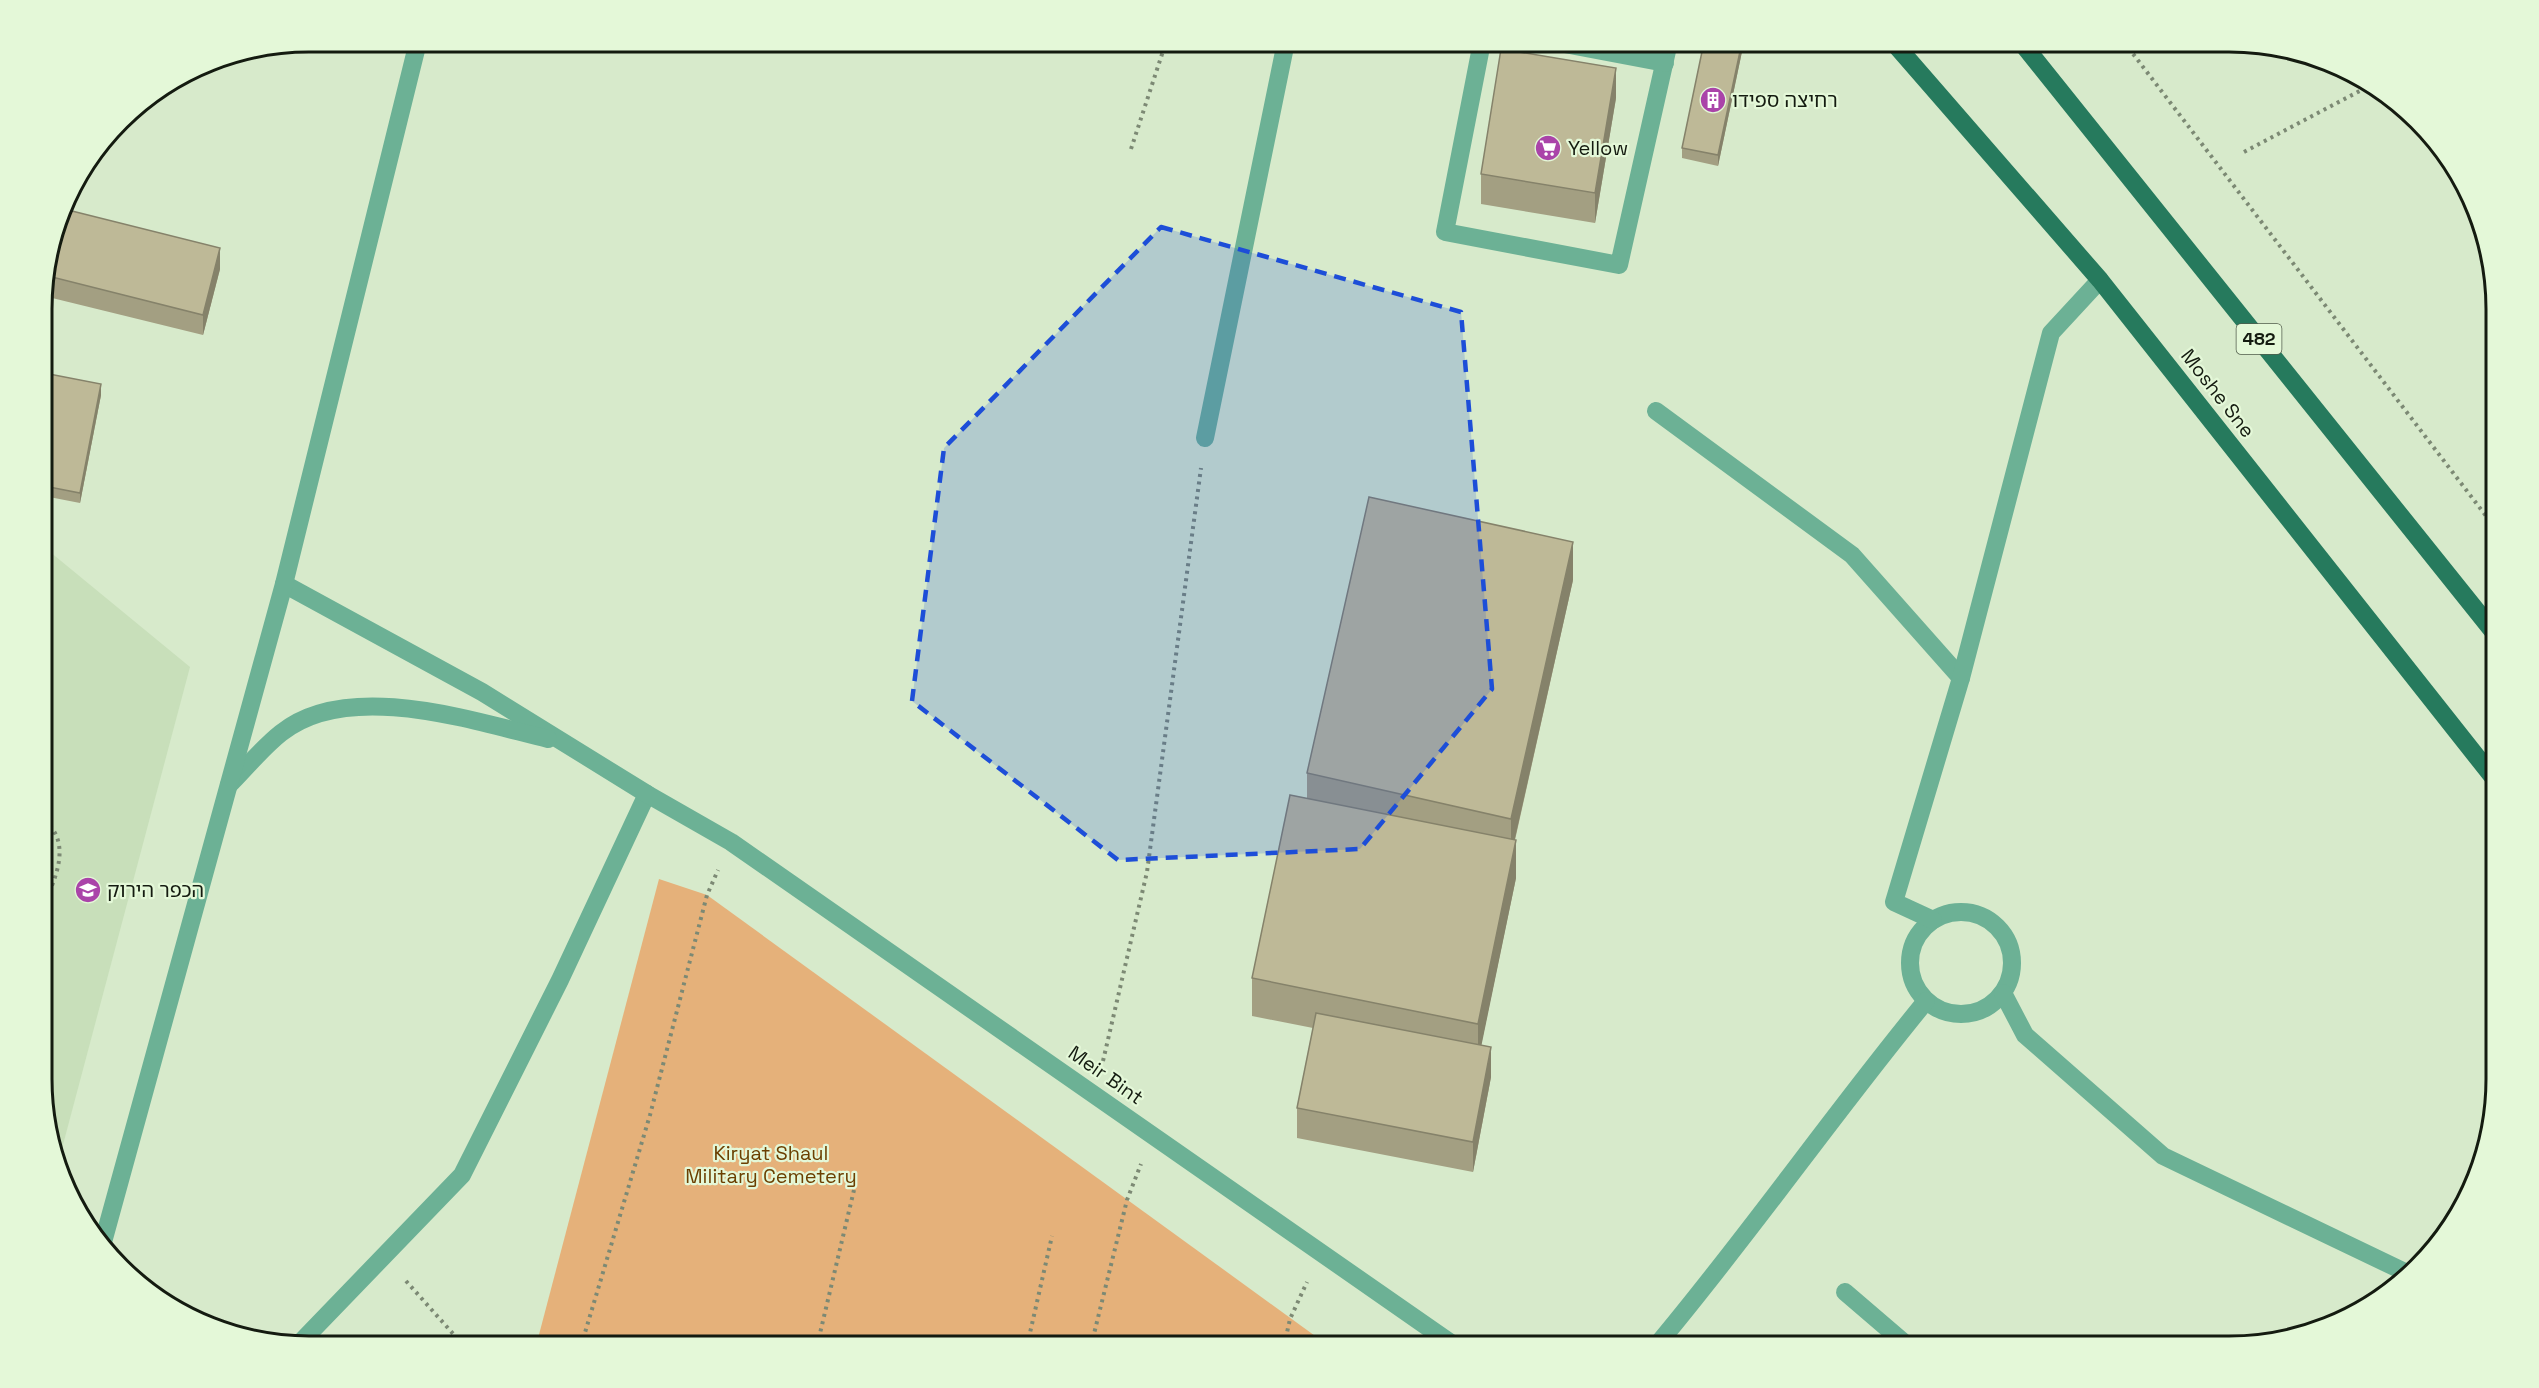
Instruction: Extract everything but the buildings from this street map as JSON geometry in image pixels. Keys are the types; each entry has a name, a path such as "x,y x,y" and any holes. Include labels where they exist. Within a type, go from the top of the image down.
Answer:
{"main road":[{"name":"Moshe Sne","path":"1902,52 2100,280 2486,768"},
{"name":"482","path":"2029,52 2486,623"}],"street":[{"path":"105,1234 284,584 416,52"},
{"path":"1205,438 1284,52"},
{"path":"1480,52 1445,232 1619,265 1667,52"},
{"path":"1607,52 1665,63"},
{"path":"1934,920 1893,902 1961,678 2051,333 2100,280"},
{"path":"1656,411 1852,555 1961,678"},
{"name":"Meir Bint","path":"284,584 482,692 647,794 731,842 1441,1336"},
{"path":"228,786 281,732 318,713 372,705 433,711 564,743"},
{"path":"307,1336 462,1175 560,980 647,794"},
{"path":"1970,912 1987,918 2000,930 2010,946 2011,977 2003,993 1989,1006 1973,1014 1953,1014 1926,1001 1912,977 1910,959 1912,948 1920,932 1945,914 1970,912"},
{"path":"2003,993 2025,1035 2163,1156 2401,1270"},
{"path":"1664,1336 1713,1278 1868,1072 1926,1001"},
{"path":"1845,1292 1896,1336"}],"path":[{"path":"1131,149 1163,52"},
{"path":"2132,52 2486,516"},
{"path":"2244,152 2362,90"},
{"path":"1095,1095 1147,872 1205,438"},
{"path":"52,826 60,847 58,874 52,886"},
{"path":"583,1336 650,1115 708,895 731,842"},
{"path":"1093,1336 1127,1200 1152,1135"},
{"path":"819,1336 854,1190"},
{"path":"1029,1336 1052,1236"},
{"path":"1286,1336 1290,1318 1321,1252"},
{"path":"383,1256 455,1336"}],"highlighted area":[{"path":"1161,227 1461,312 1492,689 1360,849 1118,860 912,701 944,448"}],"shaded area":[{"name":"הכפר הירוק","path":"52,554 190,667 62,1148 57,1129 52,1079"}],"green space":[{"name":"Kiryat Shaul Military Cemetery","path":"659,879 707,895 1315,1336 539,1336"}],"place":[{"name":"רחיצה ספידו","path":"1713,100"},
{"name":"Yellow","path":"1548,148"},
{"name":"הכפר הירוק","path":"88,890"}]}
